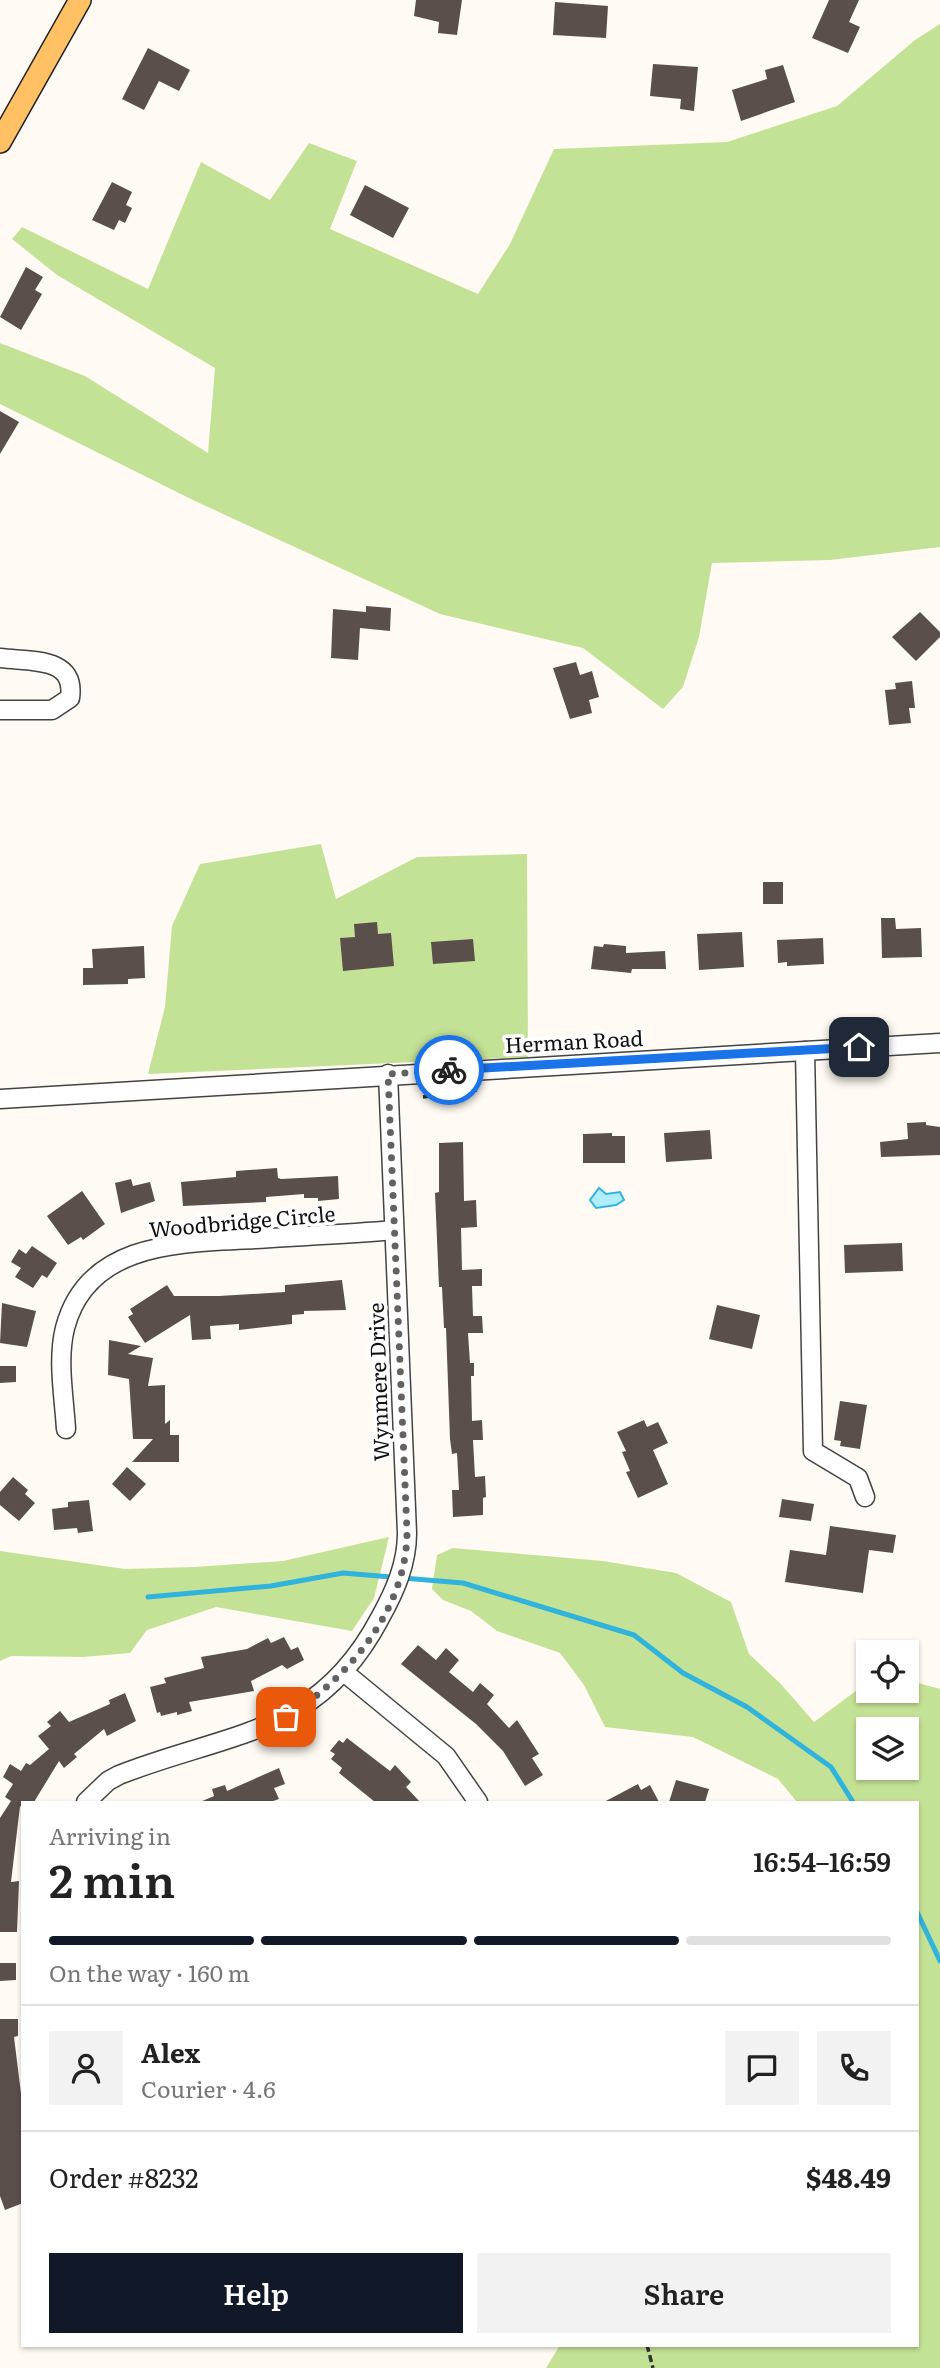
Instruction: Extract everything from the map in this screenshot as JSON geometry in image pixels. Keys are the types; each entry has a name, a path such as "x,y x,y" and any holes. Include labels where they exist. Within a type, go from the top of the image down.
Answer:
{"main road":[{"path":"0,142 80,0"}],"street":[{"path":"0,658 53,664 65,670 72,684 70,698 52,710 0,710"},
{"name":"Herman Road","path":"0,1099 940,1043"},
{"path":"805,1051 813,1451 859,1478 865,1497"},
{"name":"Wynmere Drive","path":"87,1801 108,1781 119,1775 257,1731 310,1703 345,1673 377,1625 399,1577 407,1532 388,1074"},
{"name":"Woodbridge Circle","path":"66,1429 61,1349 65,1326 84,1290 115,1263 163,1245 394,1230"},
{"path":"345,1673 446,1756 477,1801"}],"path":[{"path":"648,2347 653,2368"}],"green space":[{"path":"940,24 940,547 830,560 712,563 699,637 683,687 663,709 583,648 440,614 195,501 0,404 0,343 85,376 208,453 215,368 57,275 12,239 22,227 148,289 201,162 270,200 309,143 357,161 330,229 478,294 510,244 554,149 727,142 837,106 915,40"},
{"path":"321,844 336,899 417,857 527,854 528,1057 148,1074 165,1007 172,926 200,864"},
{"path":"389,1537 374,1598 352,1631 216,1607 147,1630 130,1653 83,1657 11,1656 0,1661 0,1551 125,1569 194,1567 283,1561"},
{"path":"453,1548 603,1561 676,1573 731,1602 749,1654 780,1683 814,1722 856,1691 856,1703 919,1703 919,1683 940,1689 940,2368 546,2368 559,2347 919,2347 919,1801 796,1801 778,1779 693,1737 605,1727 584,1685 560,1653 497,1631 471,1611 443,1600 432,1589 437,1555"}],"water":[{"path":"599,1188 606,1194 620,1192 624,1200 616,1205 596,1208 590,1200"}],"building":[{"path":"416,0 462,0 457,35 438,33 439,22 414,16"},
{"path":"829,0 859,0 849,22 860,27 848,53 812,38"},
{"path":"555,2 608,6 606,38 553,35"},
{"path":"148,48 190,70 179,91 159,81 144,110 122,99"},
{"path":"653,64 698,67 694,111 680,109 681,99 650,96"},
{"path":"783,65 795,102 741,121 732,90 767,79 765,70"},
{"path":"112,182 132,192 126,205 132,208 125,223 119,220 114,230 92,220"},
{"path":"365,185 409,208 393,238 350,215"},
{"path":"26,267 43,277 35,290 42,294 21,330 0,317"},
{"path":"0,411 19,422 0,454"},
{"path":"366,606 391,608 390,631 360,628 358,660 331,658 333,609 366,612"},
{"path":"920,612 940,632 940,637 916,661 892,637"},
{"path":"576,662 580,675 592,671 599,697 589,700 592,713 570,719 553,668"},
{"path":"912,681 915,708 909,708 911,723 889,725 885,690 896,689 895,683"},
{"path":"763,882 783,882 783,904 763,904"},
{"path":"881,918 895,918 896,929 921,928 922,957 882,958"},
{"path":"377,922 378,934 391,933 394,966 343,971 340,938 355,937 354,924"},
{"path":"742,932 744,967 699,970 697,934"},
{"path":"823,938 824,964 787,966 787,962 778,963 777,940"},
{"path":"473,939 475,961 433,964 431,942"},
{"path":"604,944 626,946 626,953 665,951 666,969 632,969 631,973 591,969 594,946 603,947"},
{"path":"144,946 145,978 128,979 128,984 83,985 83,968 93,968 92,949"},
{"path":"926,1122 926,1125 940,1127 940,1155 881,1157 880,1142 908,1139 907,1123"},
{"path":"710,1130 712,1159 666,1162 664,1133"},
{"path":"612,1133 612,1136 625,1136 625,1163 583,1163 583,1134"},
{"path":"463,1142 464,1201 476,1200 477,1227 461,1228 462,1270 482,1269 482,1286 472,1286 473,1316 482,1316 483,1333 468,1333 470,1363 474,1363 474,1376 471,1376 472,1421 482,1420 483,1440 473,1440 475,1477 485,1476 486,1497 483,1498 483,1515 453,1517 452,1490 459,1490 457,1453 452,1454 450,1439 446,1328 442,1287 439,1287 435,1193 439,1192 439,1143"},
{"path":"277,1168 278,1178 281,1179 338,1176 339,1199 318,1201 318,1198 304,1198 304,1194 266,1197 266,1202 183,1206 181,1182 236,1177 236,1171"},
{"path":"131,1179 133,1186 150,1182 155,1201 121,1213 115,1183"},
{"path":"82,1191 105,1224 83,1240 81,1237 68,1245 47,1216"},
{"path":"902,1243 903,1271 845,1273 844,1245"},
{"path":"32,1246 57,1263 47,1278 42,1275 33,1288 15,1277 21,1268 11,1262 19,1249 26,1254"},
{"path":"342,1280 346,1310 304,1311 304,1314 292,1315 292,1324 239,1330 239,1324 210,1326 211,1339 192,1340 190,1315 145,1343 128,1317 133,1314 130,1309 167,1285 174,1296 219,1296 285,1292 285,1285"},
{"path":"2,1303 36,1311 27,1347 0,1343"},
{"path":"717,1305 760,1315 752,1349 709,1339"},
{"path":"109,1340 141,1346 128,1354 153,1358 148,1386 165,1385 165,1424 170,1420 170,1435 179,1435 179,1462 132,1462 153,1439 133,1439 129,1379 108,1375"},
{"path":"0,1366 16,1366 16,1382 0,1383"},
{"path":"840,1401 867,1405 860,1449 840,1446 841,1441 834,1440"},
{"path":"644,1420 647,1427 658,1422 668,1443 653,1450 668,1484 638,1498 626,1472 630,1471 622,1452 626,1451 617,1432"},
{"path":"127,1467 146,1484 130,1501 112,1484"},
{"path":"13,1477 28,1490 25,1494 35,1503 19,1521 0,1505 0,1492"},
{"path":"782,1499 814,1504 811,1521 779,1517"},
{"path":"89,1500 93,1531 78,1533 77,1528 54,1530 52,1509 68,1507 68,1502"},
{"path":"830,1526 896,1535 893,1553 869,1550 863,1593 785,1582 790,1550 826,1555"},
{"path":"284,1637 291,1650 298,1647 304,1660 287,1669 282,1665 251,1681 254,1691 189,1702 192,1711 177,1715 177,1712 161,1716 160,1712 157,1713 150,1687 166,1683 164,1678 204,1668 201,1657 247,1649 268,1638 271,1643"},
{"path":"418,1645 436,1660 446,1648 459,1660 449,1672 473,1692 480,1683 494,1695 487,1704 509,1728 517,1720 539,1754 532,1758 543,1775 525,1786 503,1751 476,1724 401,1664"},
{"path":"125,1693 136,1721 107,1736 104,1729 74,1754 77,1757 64,1768 59,1761 35,1801 21,1801 11,1882 19,1881 17,1932 0,1932 0,1818 11,1801 5,1797 13,1784 3,1777 10,1764 21,1771 26,1763 30,1765 49,1749 38,1736 51,1726 47,1722 60,1711 69,1722 110,1704 109,1700"},
{"path":"347,1738 390,1771 395,1765 411,1782 406,1787 419,1801 374,1801 339,1773 342,1768 331,1759 335,1754 330,1751 339,1740 343,1743"},
{"path":"279,1768 285,1784 274,1788 279,1799 273,1801 202,1801 214,1796 212,1789 225,1785 227,1791"},
{"path":"676,1780 709,1789 705,1801 669,1801"},
{"path":"638,1784 641,1790 650,1785 658,1801 606,1801"},
{"path":"0,1963 16,1963 16,1980 0,1981"},
{"path":"0,2019 18,2019 18,2036 14,2037 21,2094 21,2204 5,2210 0,2196"}],"waterway":[{"path":"148,1597 271,1586 343,1573 463,1583 634,1635 683,1673 747,1707 831,1767 852,1801"},
{"path":"919,1916 940,1961"}],"way so far":[{"path":"286,1717 310,1703 345,1673 377,1625 397,1584 403,1563 407,1532 388,1074 449,1070"}],"route":[{"path":"449,1070 859,1047"}]}
